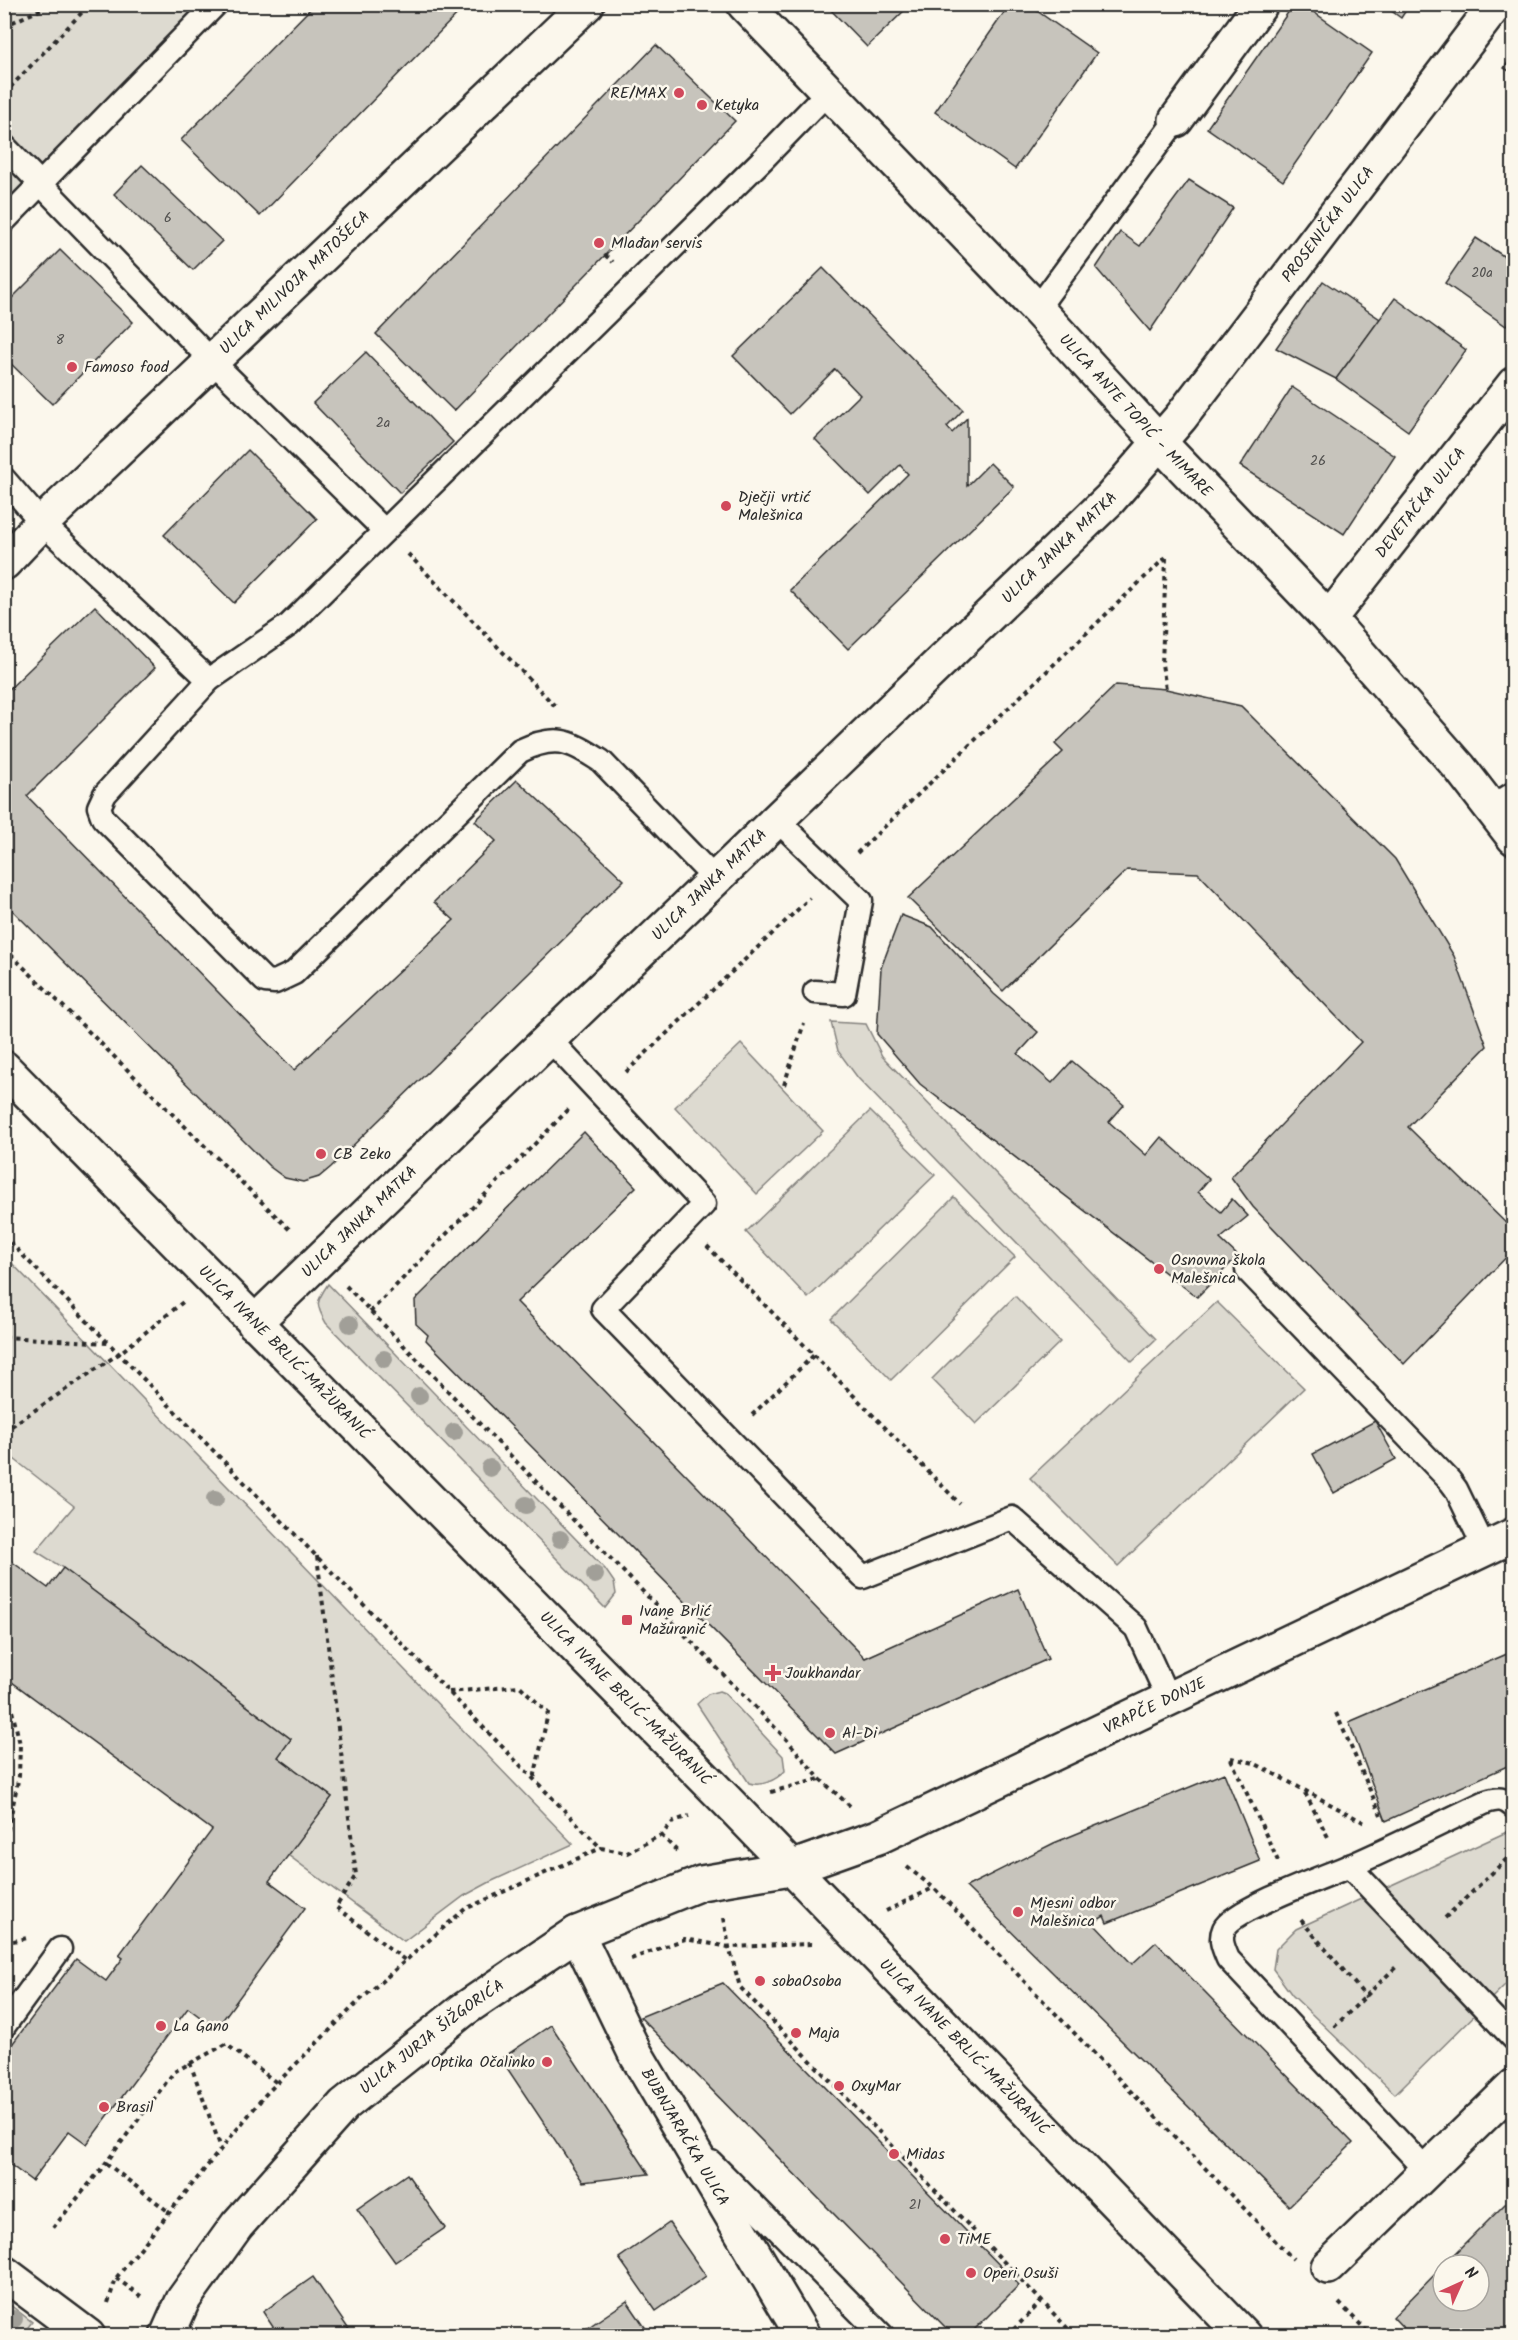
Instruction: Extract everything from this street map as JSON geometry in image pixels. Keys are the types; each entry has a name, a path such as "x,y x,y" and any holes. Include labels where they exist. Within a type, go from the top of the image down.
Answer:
{"street":[{"name":"ULICA MILIVOJA MATOŠECA","path":"4,563 42,523 587,4"},
{"name":"ULICA ANTE TOPIĆ - MIMARE","path":"744,4 1037,309 1160,443 1329,620 1460,768 1502,800 1514,838"},
{"path":"1176,120 1261,4"},
{"name":"PROSENIČKA ULICA","path":"1160,443 1496,4"},
{"name":"DEVETAČKA ULICA","path":"1329,620 1514,384"},
{"name":"ULICA JANKA MATKA","path":"254,1323 1110,499 1160,443"},
{"name":"ULICA IVANE BRLIĆ-MAŽURANIĆ","path":"4,1068 791,1868 1244,2336"},
{"name":"VRAPČE DONJE","path":"791,1868 878,1837 1514,1534"},
{"name":"ULICA JURJA ŠIŽGORIĆA","path":"167,2336 183,2300 237,2225 344,2105 464,2010 577,1933 701,1883 791,1868"},
{"name":"BUBNJARAČKA ULICA","path":"577,1933 634,2051 803,2336"},
{"path":"1328,2267 1514,2086"},
{"path":"4,2273 88,2336"}],"lane":[{"path":"4,221 216,4"},
{"path":"715,879 601,761 580,747 557,741 540,741 520,752 294,973 275,982 265,981 103,818 99,807 105,794 209,680 289,625 828,92"},
{"path":"1037,309 1176,120"},
{"path":"4,146 212,361 384,530"},
{"path":"4,479 42,523 209,680"},
{"path":"777,820 861,901 844,994 815,992"},
{"path":"550,1040 704,1204 603,1310 863,1577 1012,1518 1136,1628 1168,1698"},
{"path":"1247,1270 1450,1481 1484,1547"},
{"path":"1426,2170 1228,1959 1222,1943 1224,1928 1233,1919 1295,1887 1349,1866 1498,1798 1514,1807"},
{"path":"1349,1866 1514,2039"},
{"path":"4,2026 60,1949"},
{"path":"684,2136 883,2336"}],"path":[{"path":"4,26 53,4"},
{"path":"4,94 90,4"},
{"path":"384,530 566,717 580,747"},
{"path":"370,1312 597,1090 834,875 1166,557 1162,664 1166,689"},
{"path":"4,948 296,1236"},
{"path":"784,1085 815,992"},
{"path":"685,1224 985,1529"},
{"path":"4,1236 601,1848 627,1853 661,1835 674,1821"},
{"path":"343,1283 787,1740 820,1779 848,1804"},
{"path":"4,1431 120,1353 188,1298"},
{"path":"4,1337 110,1343"},
{"path":"729,1438 814,1355"},
{"path":"317,1556 356,1875 336,1907 406,1961"},
{"path":"449,1692 520,1686 548,1713 534,1780"},
{"path":"4,1848 19,1776 20,1744 9,1698"},
{"path":"1336,1713 1381,1817"},
{"path":"1280,1868 1231,1758 1254,1763 1368,1825"},
{"path":"765,1793 820,1779"},
{"path":"1304,1791 1334,1850 1349,1866"},
{"path":"661,1835 676,1849"},
{"path":"109,2302 116,2278 221,2148 277,2083 358,2002 465,1909 601,1848"},
{"path":"1442,1922 1514,1852"},
{"path":"898,1860 934,1888 1295,2261"},
{"path":"886,1911 934,1888"},
{"path":"723,1911 729,1947 740,1987 1076,2336"},
{"path":"1295,1911 1366,1997"},
{"path":"629,1960 685,1939 729,1947 822,1944"},
{"path":"1312,2048 1402,1962"},
{"path":"53,2228 106,2163 174,2072 226,2044 277,2083"},
{"path":"190,2063 221,2148"},
{"path":"106,2163 169,2212"},
{"path":"116,2278 140,2296"},
{"path":"1336,2300 1372,2336"},
{"path":"1007,2336 1042,2301"}],"shaded area":[{"path":"5,5 198,5 5,206"},
{"path":"831,1022 866,1024 882,1056 1156,1339 1132,1362 858,1078 838,1051"},
{"path":"741,1044 823,1131 757,1194 675,1107"},
{"path":"870,1111 935,1175 808,1298 746,1232"},
{"path":"954,1197 1015,1257 891,1380 831,1319"},
{"path":"4,1255 573,1844 464,1896 404,1941 288,1855 332,1797 278,1757 291,1739 63,1568 36,1551 74,1506 5,1452"},
{"path":"328,1284 605,1569 614,1582 616,1594 605,1608 326,1323 318,1303"},
{"path":"1015,1296 1060,1342 976,1424 932,1379"},
{"path":"1217,1302 1304,1388 1118,1566 1030,1478"},
{"path":"719,1691 724,1693 783,1756 785,1771 777,1777 764,1783 749,1783 697,1704 708,1694"},
{"path":"1511,1830 1513,1832 1513,1977 1395,2094 1292,1995 1273,1969 1276,1949 1296,1929"},
{"path":"5,2301 32,2322 22,2335 5,2324"}],"building":[{"path":"315,4 467,4 260,216 181,140"},
{"path":"825,4 911,4 867,47"},
{"path":"1010,4 1027,4 1097,53 1015,169 935,112"},
{"path":"1294,4 1302,4 1372,53 1283,181 1207,128"},
{"path":"1382,4 1410,4 1401,18"},
{"path":"656,45 735,121 454,411 376,334"},
{"path":"1514,54 1514,74 1504,68"},
{"path":"142,165 222,241 193,270 114,194"},
{"path":"1189,180 1233,208 1150,331 1096,268 1120,232 1140,246"},
{"path":"1476,238 1514,263 1514,316 1506,326 1445,283"},
{"path":"60,250 133,322 52,404 4,357 4,306"},
{"path":"823,268 963,410 947,427 952,433 967,418 967,486 990,463 1014,487 848,649 790,590 908,474 900,465 870,495 815,439 860,395 835,369 790,414 733,356"},
{"path":"1323,281 1380,319 1336,379 1276,348"},
{"path":"1395,298 1466,350 1408,431 1336,379"},
{"path":"366,352 453,442 400,493 313,403"},
{"path":"1292,387 1395,456 1344,534 1240,466"},
{"path":"248,450 317,519 234,603 164,535"},
{"path":"95,606 155,668 27,796 294,1070 454,920 434,902 496,841 475,821 517,780 624,880 319,1177 303,1182 285,1178 270,1167 4,902 4,694"},
{"path":"1116,685 1166,689 1241,706 1395,859 1454,956 1487,1046 1408,1127 1514,1231 1514,1249 1404,1364 1253,1207 1231,1177 1361,1042 1198,873 1127,870 1003,991 908,898 1063,752 1055,744"},
{"path":"901,915 932,927 994,994 1038,1032 1018,1054 1052,1083 1072,1061 1124,1105 1109,1122 1146,1155 1161,1137 1209,1179 1198,1192 1221,1212 1232,1199 1248,1216 1220,1239 1238,1256 1197,1297 920,1084 877,1034 881,968"},
{"path":"584,1132 636,1187 517,1302 865,1658 1018,1589 1048,1659 836,1754 426,1340 428,1335 416,1324 415,1300"},
{"path":"1375,1421 1396,1459 1334,1493 1313,1454"},
{"path":"4,1556 48,1588 63,1568 291,1739 278,1757 332,1797 269,1881 305,1908 216,2029 188,2008 87,2144 69,2131 32,2181 4,2160 4,2094 12,2084 4,2078 4,2055 76,1959 106,1981 123,1958 119,1955 212,1830 4,1676"},
{"path":"1514,1651 1514,1763 1386,1821 1349,1722"},
{"path":"1224,1773 1260,1861 1107,1923 1104,1916 1093,1923 1132,1964 1156,1942 1353,2143 1289,2206 966,1887 1054,1843"},
{"path":"723,1983 1019,2285 968,2336 954,2336 640,2017"},
{"path":"551,2025 649,2174 583,2182 501,2059"},
{"path":"407,2174 445,2228 395,2262 357,2209"},
{"path":"1514,2195 1514,2336 1411,2336 1393,2317 1431,2278 1431,2313 1491,2313 1491,2253 1456,2253"},
{"path":"669,2223 706,2276 656,2311 619,2258"},
{"path":"313,2277 350,2331 344,2336 279,2336 263,2312"},
{"path":"627,2301 651,2336 577,2335"}],"place":[{"name":"RE/MAX","path":"679,93"},
{"name":"Ketyka","path":"702,105"},
{"name":"Mlađan servis","path":"599,243"},
{"name":"Famoso food","path":"72,367"},
{"name":"Dječji vrtić Malešnica","path":"726,506"},
{"name":"CB Zeko","path":"321,1154"},
{"name":"Osnovna škola Malešnica","path":"1159,1269"},
{"name":"Ivane Brlić Mažuranić","path":"627,1620"},
{"name":"Joukhandar","path":"773,1673"},
{"name":"Al-Di","path":"830,1733"},
{"name":"Mjesni odbor Malešnica","path":"1018,1912"},
{"name":"sobaOsoba","path":"760,1981"},
{"name":"La Gano","path":"161,2026"},
{"name":"Maja","path":"796,2033"},
{"name":"Optika Očalinko","path":"547,2062"},
{"name":"OxyMar","path":"839,2086"},
{"name":"Brasil","path":"104,2107"},
{"name":"Midas","path":"894,2154"},
{"name":"TiME","path":"945,2239"},
{"name":"Operi Osuši","path":"971,2273"}]}
